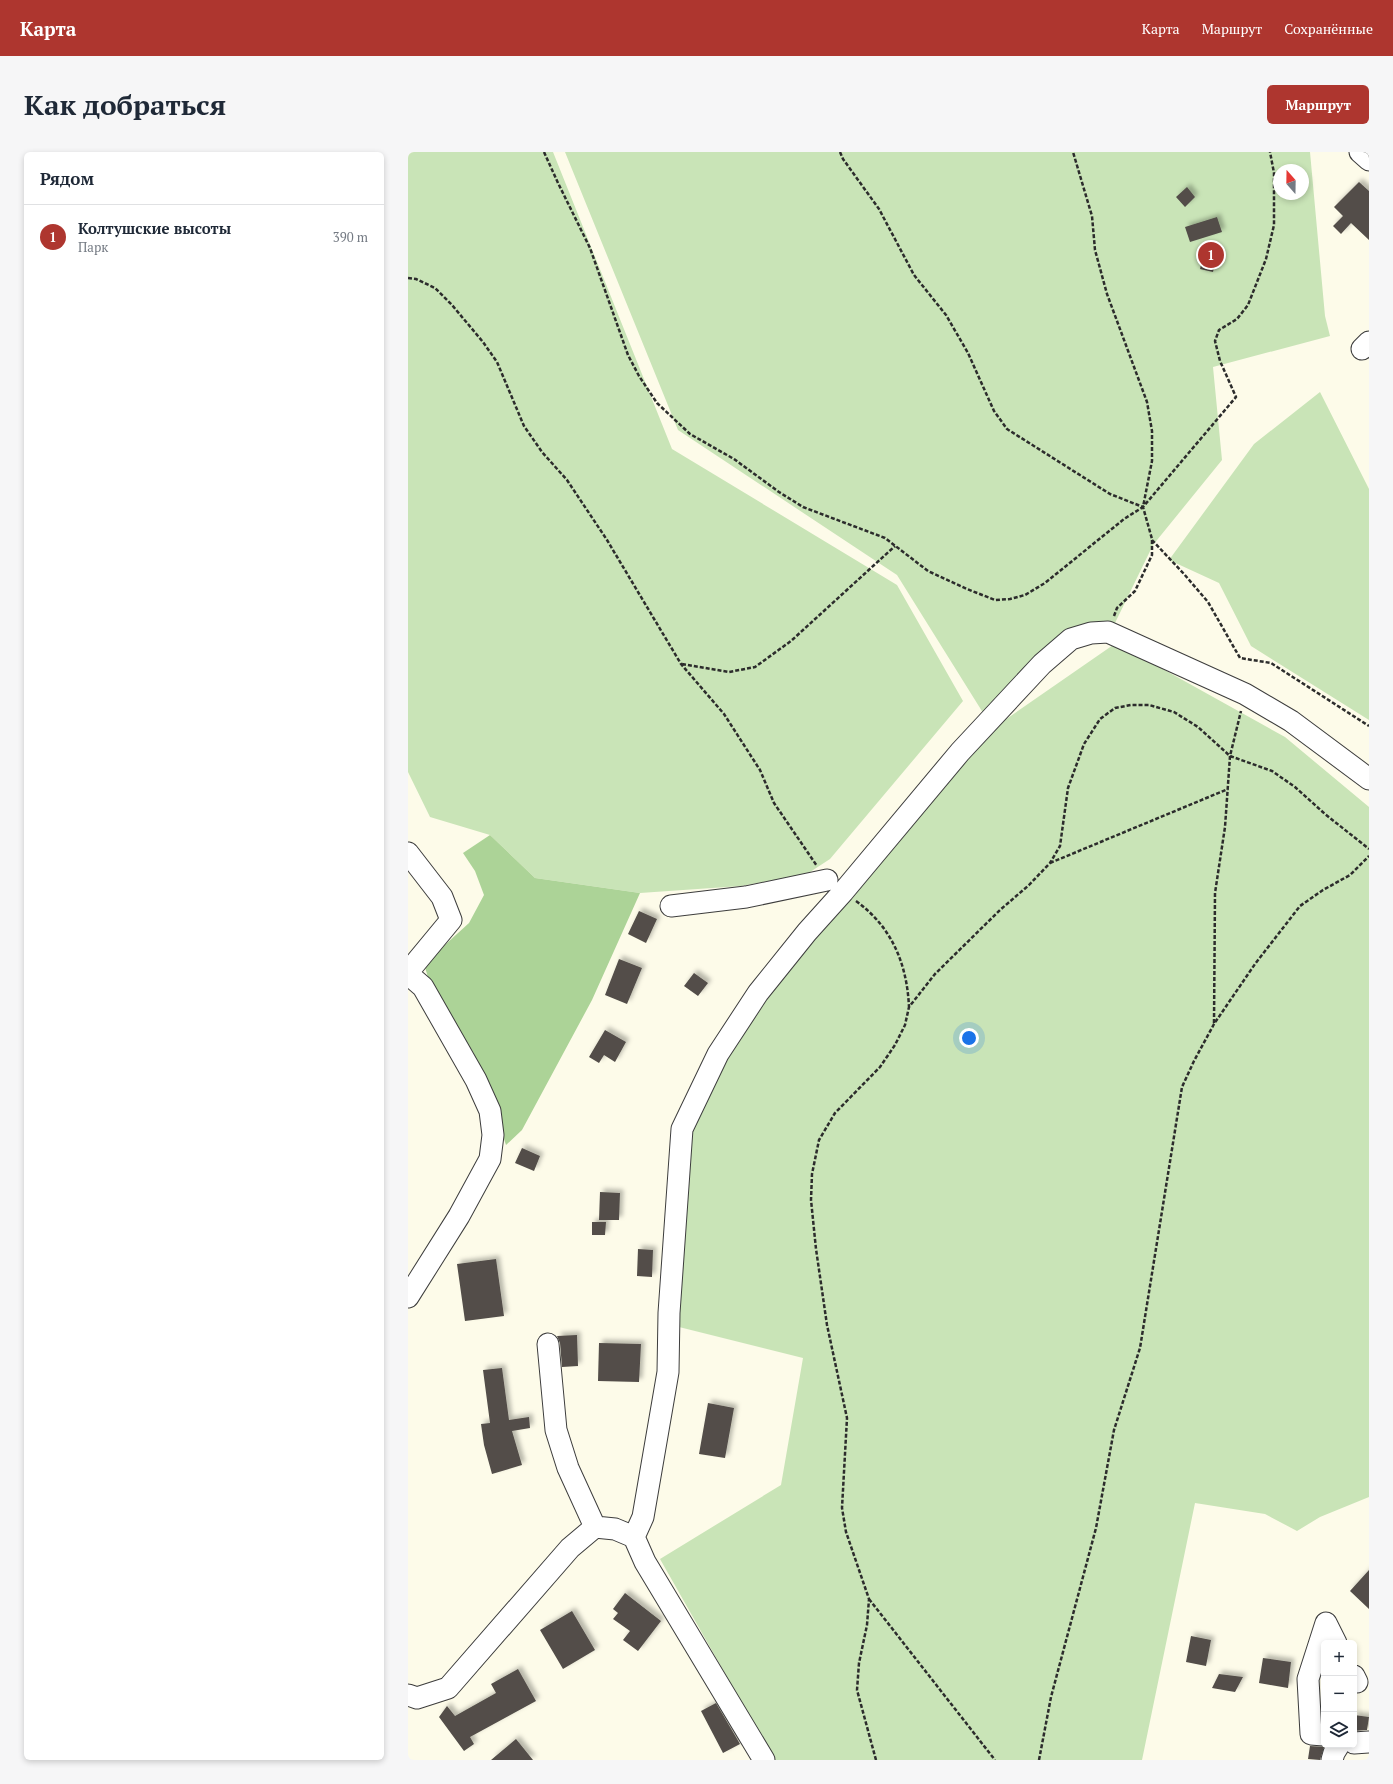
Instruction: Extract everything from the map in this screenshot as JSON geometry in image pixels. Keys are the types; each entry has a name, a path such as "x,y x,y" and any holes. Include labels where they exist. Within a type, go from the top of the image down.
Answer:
{"street":[{"path":"1360,152 1369,160"},
{"path":"634,1537 643,1517 668,1372 669,1313 682,1129 718,1054 758,993 806,932 835,886 1042,664 1071,639 1091,633 1108,632 1185,665 1244,694 1291,721 1369,779"},
{"path":"408,853 442,897 451,920 408,973 423,987 476,1080 490,1111 493,1135 490,1159 459,1216 408,1297"},
{"path":"671,906 835,886"},
{"path":"548,1344 556,1430 568,1468 595,1527"},
{"path":"408,1695 417,1698 448,1688 570,1548 595,1527 615,1529 634,1537 645,1562 764,1760"},
{"path":"1321,1735 1310,1734 1308,1679 1326,1623 1334,1640"},
{"path":"1357,1742 1369,1742"},
{"path":"1332,1760 1337,1748"}],"path":[{"path":"544,152 590,248 628,355 638,376 657,403 690,434 734,459 779,492 804,507 885,538 928,571 967,590 994,600 1010,599 1025,595 1045,583 1124,519 1143,507 1236,397 1220,361 1215,341 1219,330 1237,319 1248,305 1266,260 1274,225 1274,173 1270,152"},
{"path":"840,152 843,159 879,209 914,275 946,315 968,353 994,411 1007,429 1110,494 1143,507"},
{"path":"1073,152 1090,209 1095,250 1107,294 1147,402 1152,431 1152,461 1143,507 1152,539 1152,555 1143,577 1135,591 1117,608 1108,632"},
{"path":"408,278 416,279 435,288 452,305 483,342 497,362 524,426 542,452 567,480 607,540 681,664 724,714 760,770 774,803 835,886 860,904 878,921 893,940 908,984 909,1007 905,1025 895,1045 880,1067 853,1092 834,1113 819,1140 812,1174 811,1207 826,1325 847,1418 842,1508 846,1532 869,1599 995,1760"},
{"path":"1152,539 1208,602 1240,658 1271,663 1369,726"},
{"path":"681,664 729,672 755,666 791,642 895,546"},
{"path":"1214,1024 1215,893 1225,827 1230,756 1244,694"},
{"path":"909,1007 935,974 1000,910 1029,885 1050,863 1060,846 1068,788 1084,744 1100,719 1115,708 1131,705 1150,706 1174,712 1198,727 1230,756 1272,771 1295,787 1325,814 1369,849"},
{"path":"1050,863 1228,789"},
{"path":"1039,1760 1051,1697 1096,1528 1114,1430 1140,1348 1182,1087 1214,1024 1255,964 1300,906 1323,890 1350,875 1369,856"},
{"path":"869,1599 867,1625 859,1662 858,1690 876,1760"}],"green space":[{"path":"408,152 553,152 672,449 897,585 963,701 830,859 807,874 741,886 640,893 535,878 490,835 430,817 408,772"},
{"path":"565,152 1310,152 1325,316 1330,336 1213,367 1222,460 1153,545 1115,623 1065,643 985,716 897,575 678,430"},
{"path":"1320,392 1369,489 1369,720 1251,646 1219,583 1169,560 1254,444"},
{"path":"1116,643 1285,737 1369,807 1369,1497 1320,1517 1297,1531 1265,1514 1195,1503 1142,1760 774,1760 660,1559 781,1485 803,1358 679,1327 690,1135 726,1058 765,994 989,731"},
{"path":"490,835 535,878 640,893 592,1000 522,1130 506,1145 473,1052 430,984 424,964 469,923 484,895 475,871 463,853"}],"building":[{"path":"1359,182 1369,191 1369,240 1351,223 1341,234 1333,226 1343,216 1334,207"},
{"path":"1187,187 1195,197 1185,207 1176,197"},
{"path":"1217,217 1222,232 1190,242 1185,227"},
{"path":"1203,256 1216,259 1213,272 1200,269"},
{"path":"639,911 657,919 646,943 628,934"},
{"path":"619,959 642,968 627,1004 605,995"},
{"path":"694,973 708,983 698,996 684,986"},
{"path":"605,1030 626,1042 615,1062 604,1055 599,1063 589,1057"},
{"path":"522,1148 540,1156 534,1171 515,1163"},
{"path":"600,1192 620,1193 619,1220 599,1220"},
{"path":"592,1222 606,1222 605,1235 592,1235"},
{"path":"638,1249 653,1250 652,1277 637,1276"},
{"path":"496,1259 504,1316 465,1321 457,1264"},
{"path":"577,1335 578,1366 562,1367 560,1343 557,1336"},
{"path":"599,1343 641,1344 639,1382 598,1381"},
{"path":"502,1368 509,1420 529,1417 530,1428 512,1431 522,1465 492,1474 484,1445 481,1424 490,1423 483,1370"},
{"path":"708,1403 734,1408 725,1458 699,1454"},
{"path":"1369,1570 1369,1609 1350,1591"},
{"path":"625,1593 661,1621 638,1651 623,1640 630,1631 613,1619 618,1613 613,1609"},
{"path":"572,1611 595,1650 563,1669 540,1630"},
{"path":"1191,1636 1211,1640 1206,1666 1186,1662"},
{"path":"1263,1658 1291,1662 1288,1688 1259,1683"},
{"path":"518,1669 536,1701 470,1737 474,1744 464,1751 439,1717 447,1706 455,1716 496,1693 491,1684"},
{"path":"1219,1674 1243,1677 1235,1692 1212,1688"},
{"path":"716,1703 740,1744 723,1753 701,1711"},
{"path":"1357,1715 1369,1717 1367,1730 1357,1731"},
{"path":"516,1739 533,1760 491,1760"},
{"path":"1310,1746 1324,1748 1320,1760 1308,1759"}],"place":[{"name":"Колтушские высоты","path":"1211,255"}]}
